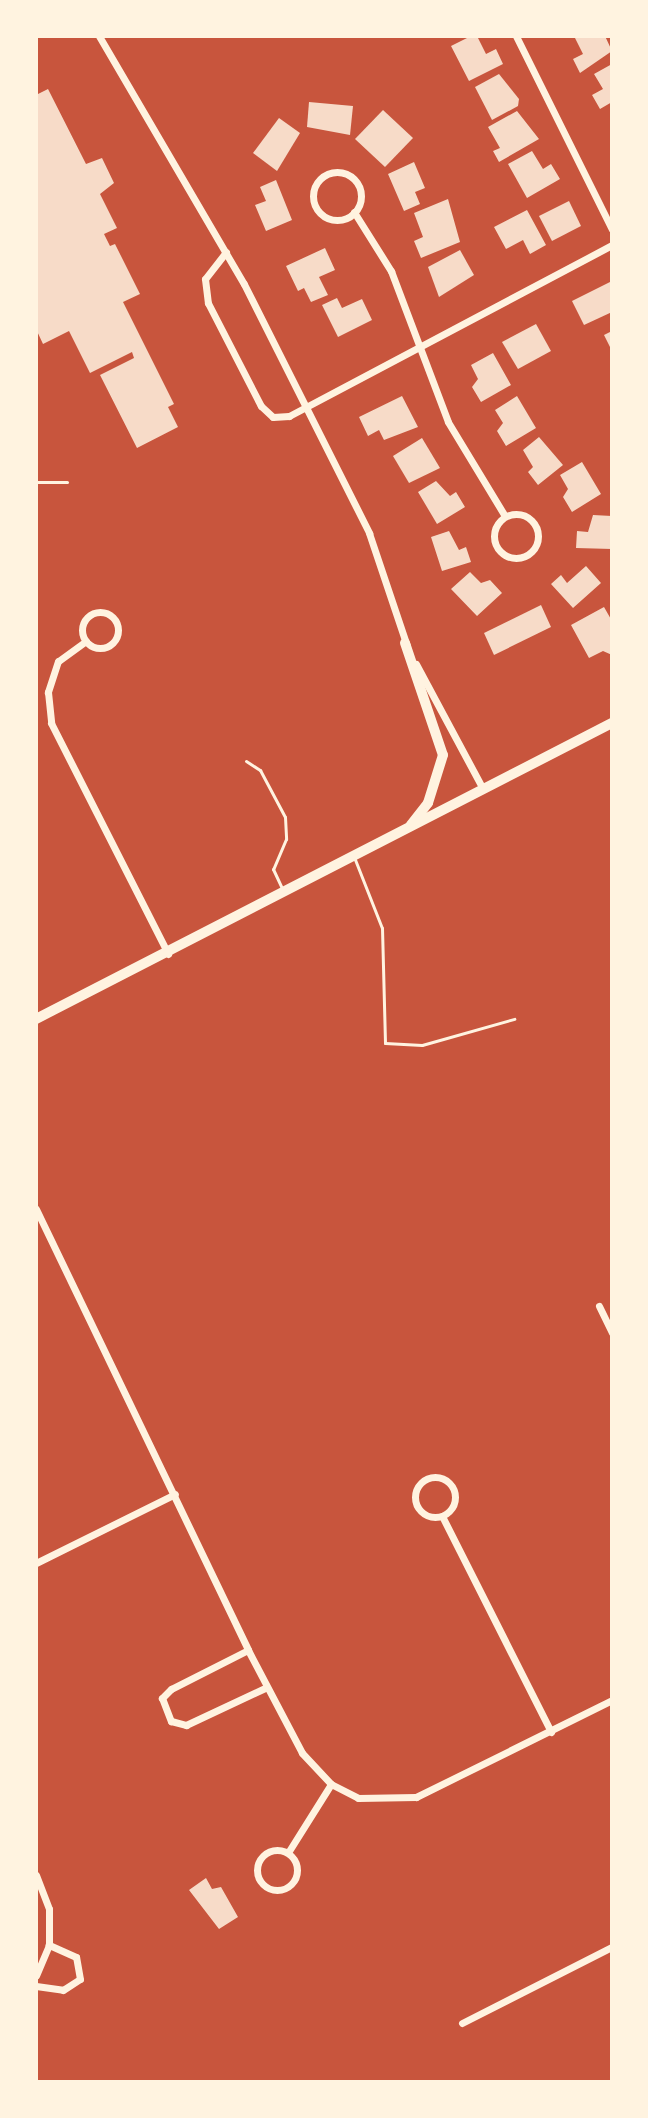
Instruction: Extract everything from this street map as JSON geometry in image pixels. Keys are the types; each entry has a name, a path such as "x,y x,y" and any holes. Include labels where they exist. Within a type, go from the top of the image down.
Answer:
{"main road":[{"path":"405,643 443,755 428,803 409,828"},
{"path":"36,1019 168,954 612,723"}],"street":[{"path":"99,36 226,252 306,406 369,533 405,643 483,789"},
{"path":"516,36 612,229"},
{"path":"335,172 354,180 360,200 354,212 332,219 318,210 313,194 321,178 335,172"},
{"path":"354,212 391,271 448,422 505,516"},
{"path":"226,252 205,279 208,303 261,406 273,417 289,416 612,245"},
{"path":"505,516 525,516 535,525 538,540 529,554 510,558 499,551 493,536 505,516"},
{"path":"102,611 113,617 118,633 112,643 95,647 86,641 82,630 85,618 102,611"},
{"path":"86,641 58,661 48,692 51,723 168,954"},
{"path":"36,1209 248,1650 302,1753 331,1784 358,1798 416,1797 612,1700"},
{"path":"599,1306 612,1333"},
{"path":"427,1478 441,1478 454,1493 453,1507 442,1516 424,1515 416,1505 417,1486 427,1478"},
{"path":"36,1563 175,1494"},
{"path":"442,1516 551,1732"},
{"path":"248,1650 171,1689 162,1698 171,1721 186,1725 267,1687"},
{"path":"289,1851 271,1851 259,1861 258,1879 268,1891 280,1892 293,1881 289,1851 331,1784"},
{"path":"36,1875 49,1909 49,1945 36,1975"},
{"path":"36,1986 63,1990 80,1979 76,1957 49,1945"},
{"path":"462,2023 612,1947"}],"lane":[{"path":"36,482 67,482"},
{"path":"246,761 260,770 285,817 286,839 273,869 285,893"},
{"path":"354,857 382,928 385,1043 422,1045 514,1019"}],"building":[{"path":"477,36 486,54 496,49 503,64 469,81 451,46"},
{"path":"574,36 605,36 612,51 580,73 573,59 583,54"},
{"path":"612,64 612,102 600,109 592,95 603,89 594,74"},
{"path":"499,74 519,99 518,106 492,120 475,87"},
{"path":"48,89 86,164 102,158 114,183 100,194 117,228 104,234 110,246 115,244 140,294 123,302 174,404 168,407 178,427 137,448 100,375 134,358 132,352 90,373 69,331 43,344 36,329 36,95"},
{"path":"309,102 353,106 350,135 307,127"},
{"path":"383,110 413,138 385,167 355,139"},
{"path":"517,111 539,139 499,162 493,151 500,148 488,127"},
{"path":"279,118 300,133 277,171 253,153"},
{"path":"532,151 543,169 551,164 560,179 527,198 508,164"},
{"path":"414,162 425,188 415,192 420,204 404,211 388,174"},
{"path":"276,180 292,220 266,231 255,205 266,201 260,187"},
{"path":"448,199 460,242 421,258 414,241 423,237 414,213"},
{"path":"569,201 581,226 552,241 539,216"},
{"path":"527,210 546,245 530,254 523,240 506,249 494,227"},
{"path":"325,248 335,270 319,277 328,295 311,302 304,288 298,291 286,266"},
{"path":"460,250 474,275 439,297 428,267"},
{"path":"612,281 612,312 584,325 572,301"},
{"path":"337,298 342,308 362,299 372,320 338,337 322,305"},
{"path":"536,324 551,351 518,369 502,342"},
{"path":"612,331 612,351 604,335"},
{"path":"493,353 511,385 481,402 472,387 478,379 471,365"},
{"path":"402,396 418,427 384,440 379,430 368,436 359,417"},
{"path":"517,396 536,428 506,446 497,431 503,423 495,410"},
{"path":"539,437 563,465 538,485 528,472 533,467 523,450"},
{"path":"422,438 440,468 409,483 393,456"},
{"path":"582,462 601,494 572,512 563,497 568,489 560,475"},
{"path":"436,481 450,496 456,492 465,507 437,524 418,492"},
{"path":"593,515 612,516 612,549 576,548 577,531 588,532"},
{"path":"449,531 459,550 466,547 471,562 442,571 431,537"},
{"path":"586,566 601,583 573,608 551,584 561,575 567,583"},
{"path":"470,572 481,583 490,580 502,593 477,616 451,589"},
{"path":"541,605 551,627 494,655 484,633"},
{"path":"604,607 612,621 612,655 603,651 589,658 571,625"},
{"path":"206,1878 212,1889 221,1887 238,1917 219,1929 189,1890"}]}
